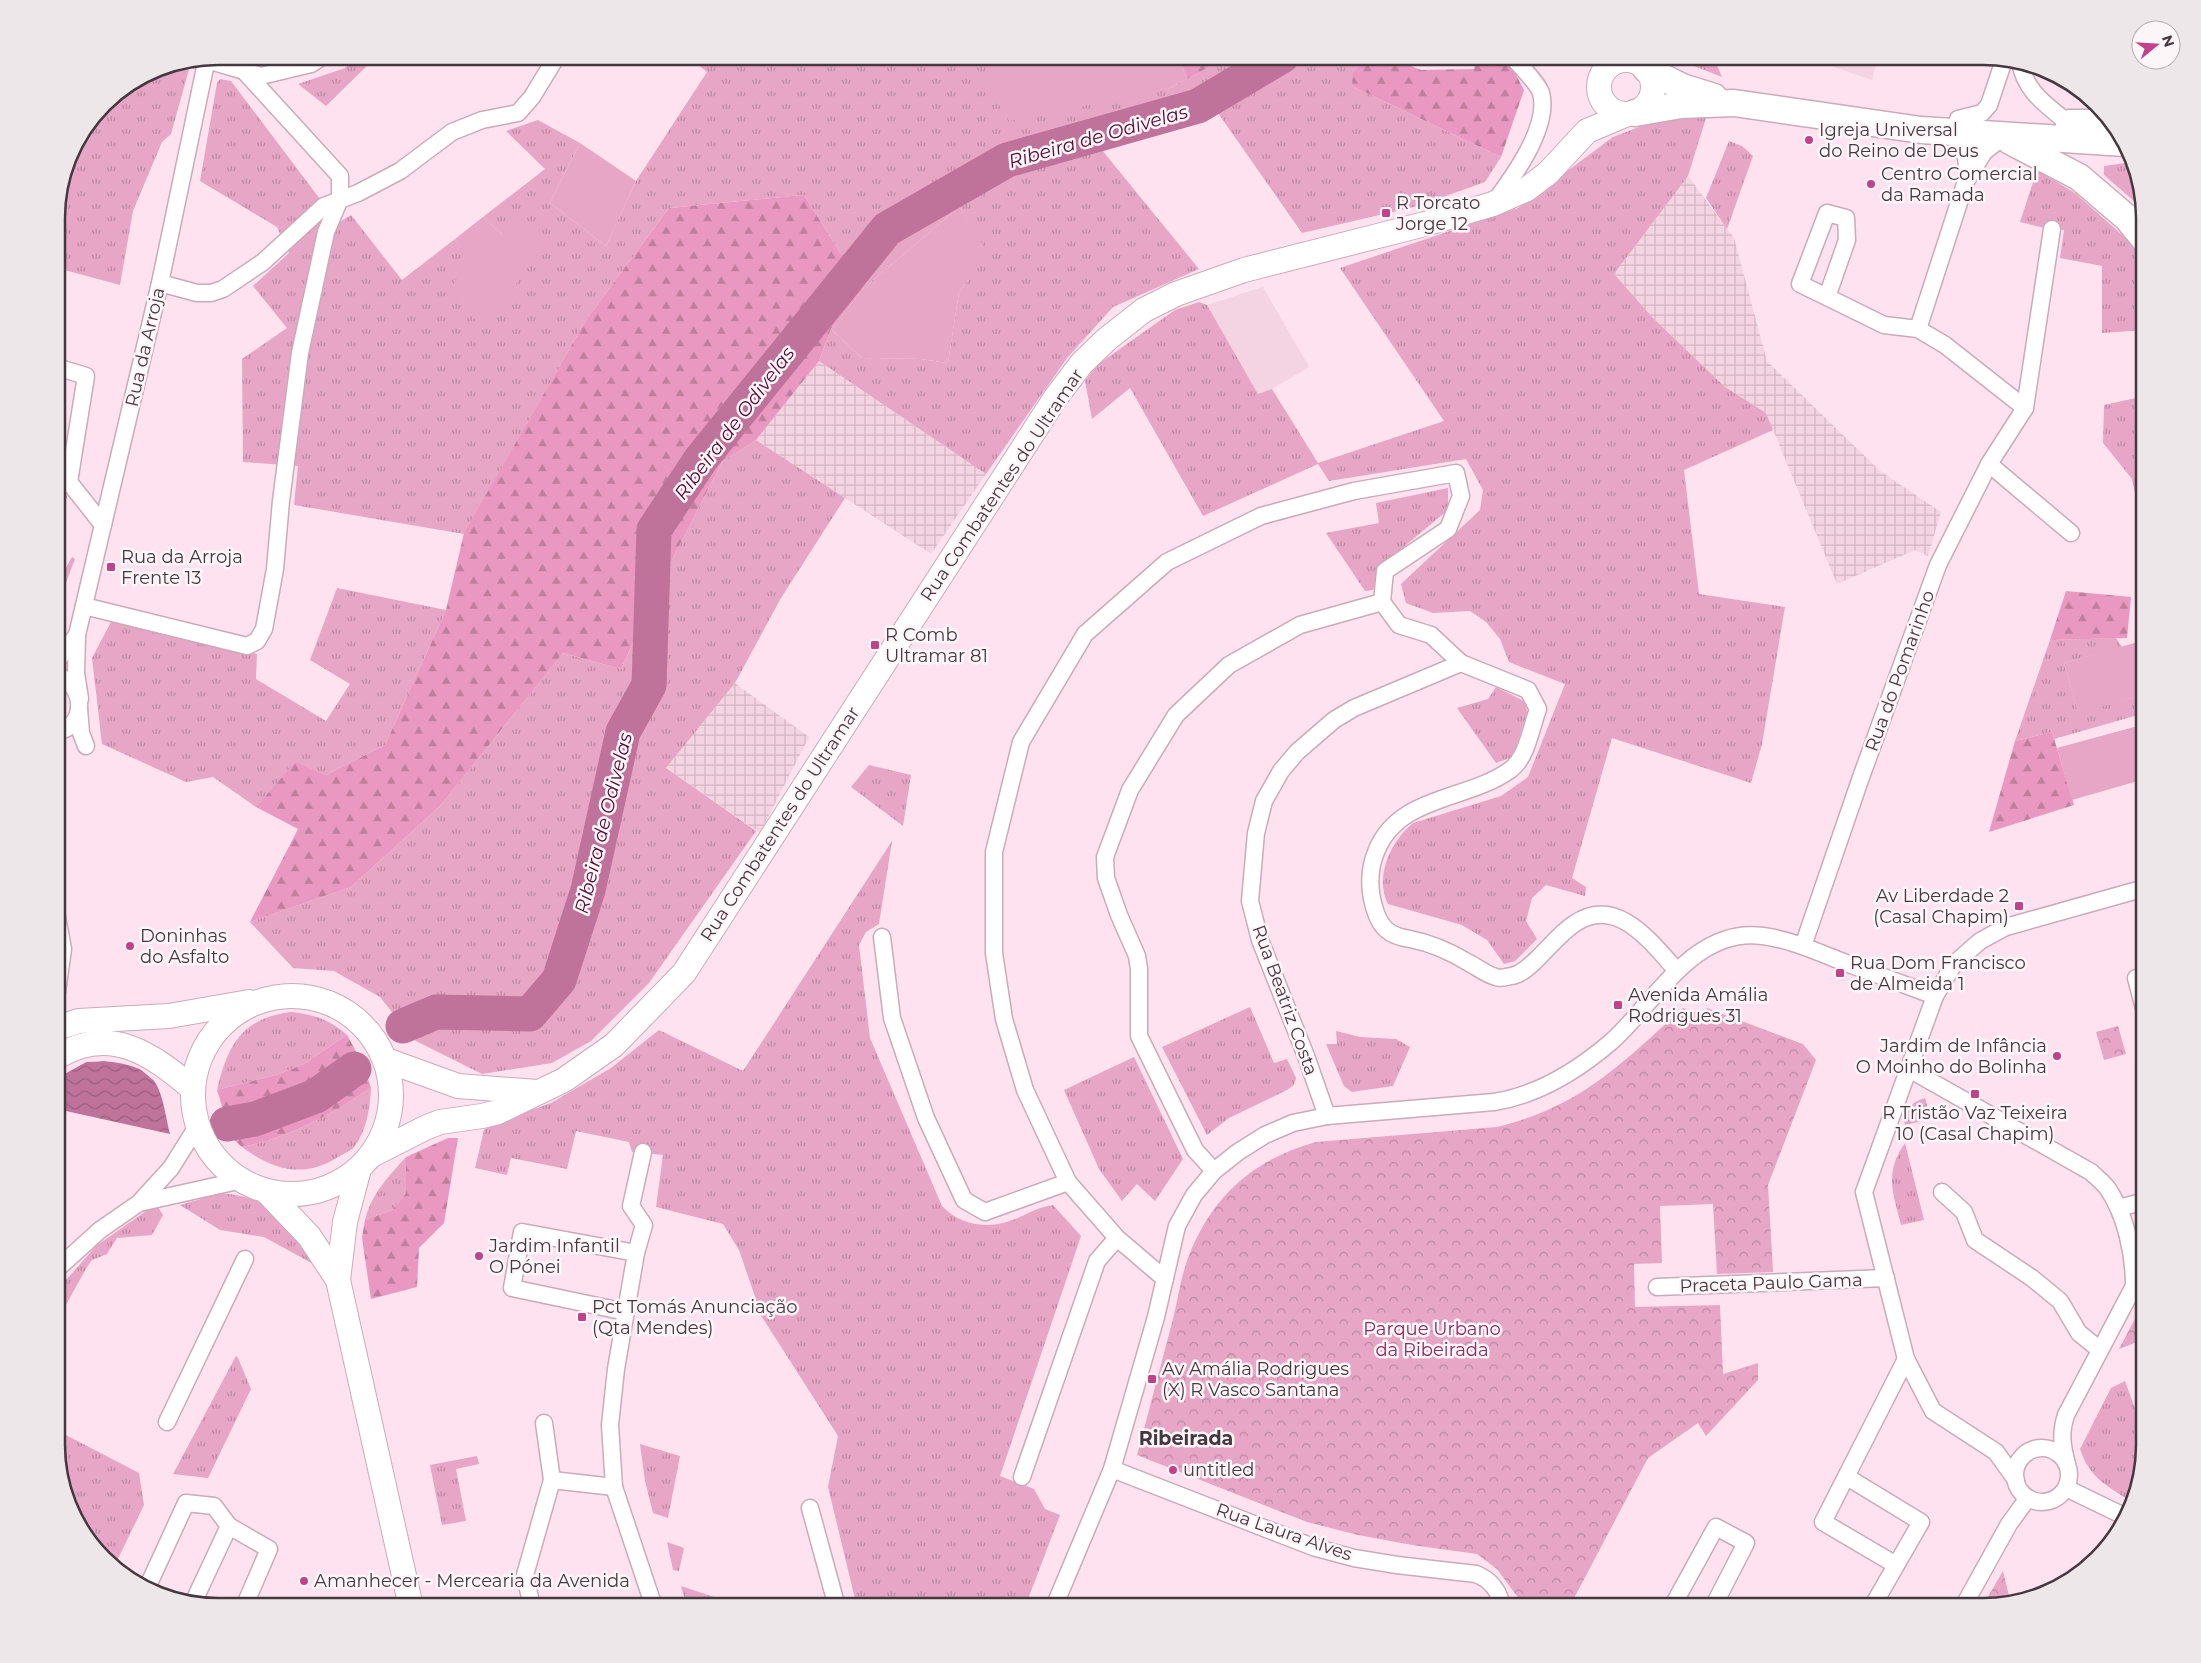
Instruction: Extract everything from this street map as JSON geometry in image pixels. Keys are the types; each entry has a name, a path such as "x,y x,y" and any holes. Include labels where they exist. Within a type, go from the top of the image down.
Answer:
{"main road":[{"path":"1611,65 1599,73 1600,97 1614,113 1630,114 1681,105 1734,103 1954,126 2102,123"},
{"path":"1630,114 1644,107 1651,99 1653,88 1651,78 1640,65"},
{"path":"1643,65 1682,87 1734,103"},
{"name":"Rua Combatentes do Ultramar","path":"1587,131 1599,73"},
{"name":"Rua Combatentes do Ultramar","path":"266,1191 299,1195 331,1187 366,1162 424,1128 440,1122 498,1112 564,1080 614,1045 684,973 1056,397 1082,363 1107,339 1144,310 1207,282 1244,270 1493,204 1526,189 1548,173 1587,131 1630,114"},
{"path":"1954,126 2003,137 2115,143"},
{"path":"2003,137 2080,177 2128,218 2136,228"},
{"path":"65,1026 79,1022 169,1016 290,995 321,999 348,1012 371,1033 386,1060 392,1092 387,1126 366,1162 345,1222 338,1280 409,1598"},
{"path":"260,1000 234,1014 213,1034 199,1060 193,1089 194,1109 198,1125 210,1151 223,1166 242,1180 266,1191 309,1236 338,1280"},
{"path":"65,1052 72,1048 104,1042 147,1054 166,1065 193,1089"},
{"name":"Rua Combatentes do Ultramar","path":"386,1060 458,1086 537,1092"}],"street":[{"path":"225,65 262,76 306,65"},
{"path":"160,283 197,293 211,294 224,289 263,262 324,206 358,193 400,171 452,132 482,120 518,113 532,96 551,65"},
{"path":"1493,204 1518,170 1542,113 1541,92 1519,65"},
{"name":"Rua da Arroja","path":"65,734 86,745 81,733 76,673 77,635 160,283 206,66"},
{"path":"1966,181 1966,155 1954,126 1982,113 1989,106 2002,66"},
{"path":"2023,71 2027,84 2035,95 2068,123"},
{"path":"84,606 144,619 172,629 247,646 257,641 264,629 275,569 281,501 300,353 326,232 340,199 340,176 245,72"},
{"path":"1918,329 1966,181 1984,152 2003,137"},
{"path":"1827,297 1847,240 1846,218 1827,212 1800,284 1827,297 1884,324 1918,329 1946,345 2025,408"},
{"name":"Rua do Pomarinho","path":"1803,946 1938,565 1989,464 2025,408 2052,229"},
{"path":"65,370 86,376 65,470"},
{"path":"1989,464 2072,533"},
{"path":"1165,1279 1117,1238 1068,1182 1025,1090 1004,1019 994,954 994,852 1021,742 1084,634 1167,562 1261,516 1354,490 1456,473 1461,496 1448,529 1385,572 1382,602 1398,625 1430,635 1461,663 1528,690 1538,709 1521,758 1510,770 1488,781 1418,808 1398,819 1385,835 1372,862 1370,878 1371,898 1380,923 1387,932 1399,937 1422,941 1456,955 1496,978 1514,976 1530,966 1573,924 1588,916 1606,913 1625,919 1649,940 1677,972"},
{"path":"65,481 103,525"},
{"path":"1214,1171 1195,1150 1139,1036 1140,969 1137,956 1119,915 1106,878 1105,857 1130,790 1176,715 1228,665 1300,625 1382,602"},
{"name":"Rua da Arroja","path":"65,651 77,635"},
{"name":"Rua Beatriz Costa","path":"1327,1116 1306,1056 1260,940 1250,901 1256,833 1264,801 1281,771 1297,752 1334,720 1354,708 1461,663"},
{"path":"65,680 70,682 79,704 70,726 65,728"},
{"path":"1909,1068 2091,1172 2107,1187 2119,1208 2134,1266 2134,1286 2066,1415 2061,1430 2061,1443 2069,1480 2059,1497 2049,1502 2038,1502 2028,1498 2020,1490 2016,1480 1996,1452 1933,1411 1906,1359 1864,1192 1909,1068 1936,996 1954,964 1980,941 2006,927 2136,891"},
{"path":"1058,1598 1112,1469 1135,1397 1177,1226 1194,1195 1214,1171 1238,1152 1266,1135 1293,1123 1327,1116 1464,1106 1517,1098 1552,1084 1591,1058 1626,1027 1677,972 1712,945 1737,937 1763,936 1803,946 1936,996"},
{"path":"882,937 892,1018 926,1118 964,1200 985,1212 1068,1182"},
{"path":"65,1262 100,1230 139,1203 172,1168 198,1125"},
{"path":"643,1152 631,1206 644,1226 628,1251 626,1312 616,1368 610,1425 614,1487 651,1598"},
{"path":"139,1203 242,1180"},
{"path":"1942,1192 1964,1212 1975,1240 2032,1278 2060,1301 2079,1334 2100,1350"},
{"path":"2119,1208 2136,1203"},
{"path":"626,1312 512,1288 522,1232 628,1251"},
{"path":"1022,1477 1097,1261 1117,1238"},
{"path":"167,1422 245,1259"},
{"name":"Praceta Paulo Gama","path":"1657,1287 1886,1278"},
{"path":"1896,1564 1823,1522 1906,1359"},
{"path":"530,1598 525,1575 552,1480 544,1423"},
{"path":"2016,1480 2018,1463 2030,1451 2048,1448 2063,1457 2067,1464"},
{"name":"Rua Laura Alves","path":"1112,1469 1313,1546 1354,1558 1476,1574 1488,1579 1497,1590 1499,1598"},
{"path":"1846,1477 1922,1522 1877,1598"},
{"path":"552,1480 614,1487"},
{"path":"2066,1488 2119,1514"},
{"path":"1968,1598 2009,1524 2028,1498"},
{"path":"150,1582 186,1503 214,1506 229,1526 269,1549 248,1598"},
{"path":"810,1508 835,1598"},
{"path":"197,1597 229,1526"},
{"path":"1677,1598 1716,1527 1746,1544 1718,1598"}],"shaded area":[{"path":"1828,65 1876,65 1872,80"},
{"path":"1688,176 1734,238 1767,361 1880,471 1941,512 1928,556 1915,550 1837,584 1766,413 1725,387 1653,318 1614,274"},
{"path":"1263,287 1309,367 1272,389 1258,394 1207,305"},
{"path":"819,361 986,474 931,554 756,440"},
{"path":"735,683 809,737 760,833 666,768"}],"green space":[{"path":"348,65 368,65 326,106 298,84 345,68"},
{"path":"698,65 1042,65 1166,90 1213,65 1362,65 1354,73 1352,86 1501,157 1485,182 1418,206 1302,233 1218,113 1097,144 1199,269 1113,307 1067,358 986,474 819,361 831,329 862,358 921,359 948,363 959,292 988,254 959,207 863,289 804,195 669,208 586,320 464,534 294,505 298,466 243,462 242,359 287,328 253,286 289,253 277,227 200,181 217,83 220,79 231,81 338,223 351,215 402,280 455,239 469,260 503,235 483,217 545,169 506,131 538,120 580,143 550,203 606,246 636,181 707,72"},
{"path":"987,65 1182,65 1187,79 1166,90 1009,121 985,82"},
{"path":"1182,65 1213,65 1187,79"},
{"path":"1361,65 1408,65 1421,70 1474,69 1475,65 1511,65 1524,90 1501,157 1352,86 1353,73"},
{"path":"1692,65 1717,65 1722,77"},
{"path":"189,68 171,134 162,142 133,211 120,285 65,270 65,208 70,179 81,150 91,133 117,103 150,81 169,73"},
{"path":"1665,117 1706,118 1688,176 1614,274 1653,318 1725,387 1766,413 1773,430 1684,470 1699,594 1785,607 1762,744 1751,783 1612,738 1572,878 1586,887 1585,896 1546,885 1532,898 1526,921 1537,939 1515,961 1504,964 1487,940 1462,925 1388,904 1384,894 1383,882 1387,860 1392,849 1398,839 1413,823 1501,796 1528,777 1565,684 1509,662 1500,639 1486,622 1470,611 1433,613 1406,603 1401,584 1480,510 1483,490 1466,459 1329,481 1318,464 1203,516 1130,388 1092,419 1085,381 1097,365 1175,310 1199,302 1207,305 1258,394 1272,389 1318,463 1444,421 1340,268 1518,208 1613,137"},
{"path":"1729,141 1742,146 1753,156 1727,229 1706,198"},
{"path":"580,143 636,181 606,246 550,203"},
{"path":"2125,163 2135,202 2104,175 2104,166"},
{"path":"2037,170 2075,193 2130,242 2136,250 2136,331 2102,333 2102,266 2060,258 2064,230 2020,222"},
{"path":"804,195 863,289 831,329 819,361 756,440 722,462 663,578 621,669 563,653 440,806 351,887 250,922 298,829 256,807 295,762 326,775 385,745 446,610 464,533 586,320 669,208"},
{"path":"959,207 989,254 959,292 948,363 921,359 862,358 831,329 863,289"},
{"path":"483,217 503,235 519,220 547,242 483,328 449,291 468,260 455,239"},
{"path":"2136,398 2136,477 2132,479 2103,443 2104,405"},
{"path":"756,440 845,498 781,598 735,683 666,768 756,831 649,983 591,1041 552,1063 482,1074 414,1040 380,997 334,971 293,968 250,922 351,887 440,806 563,653 621,669 663,578 722,462"},
{"path":"2136,477 2136,498 2132,479"},
{"path":"1448,488 1448,510 1382,565 1373,590 1365,591 1326,533 1379,523 1376,503"},
{"path":"72,557 75,559 65,585 65,569"},
{"path":"337,588 446,610 385,745 326,775 295,763 256,807 213,777 186,782 102,744 92,658 112,620 257,654 256,679 326,721 350,684 310,660"},
{"path":"2066,591 2131,597 2127,638 2050,640"},
{"path":"2116,638 2122,647 2064,663 2078,712 2136,696 2136,716 2054,739 2052,732 2015,741 2050,640"},
{"path":"2136,643 2136,697 2078,713 2064,663"},
{"path":"1496,687 1526,702 1527,713 1513,757 1496,763 1457,708 1488,699"},
{"path":"2136,726 2136,782 2072,800 2057,748"},
{"path":"2052,732 2074,805 1989,832 2015,741"},
{"path":"869,765 911,775 903,826 851,787"},
{"path":"892,841 879,924 866,932 859,945 870,1038 942,1206 965,1221 973,1224 991,1225 1010,1221 1053,1205 1081,1236 1000,1476 1034,1489 1045,1509 1060,1515 1028,1598 855,1598 828,1487 838,1436 762,1317 739,1250 723,1224 656,1207 663,1155 632,1152 629,1142 576,1131 567,1169 511,1158 507,1175 475,1168 484,1130 492,1124 551,1103 611,1068 659,1030 743,1071"},
{"path":"1250,1007 1274,1063 1287,1059 1296,1078 1294,1085 1229,1118 1207,1135 1162,1047"},
{"name":"Parque Urbano da Ribeirada","path":"1683,1008 1705,1015 1707,1008 1803,1044 1816,1060 1768,1185 1773,1272 1717,1274 1713,1204 1660,1206 1662,1263 1634,1264 1635,1307 1720,1305 1723,1374 1758,1363 1758,1380 1706,1436 1698,1423 1648,1458 1574,1598 1518,1598 1497,1569 1477,1554 1358,1535 1307,1522 1137,1455 1187,1261 1211,1213 1224,1196 1239,1182 1274,1158 1316,1142 1497,1127 1527,1118 1577,1095 1599,1081"},
{"path":"291,1012 321,1019 334,1025 347,1035 304,1064 279,1074 217,1090 226,1060 239,1037 260,1021 274,1015"},
{"path":"2118,1026 2126,1054 2104,1060 2096,1032"},
{"path":"1336,1031 1360,1037 1396,1039 1410,1047 1393,1086 1352,1092 1344,1086 1326,1044 1337,1044"},
{"path":"347,1035 363,1064 371,1088 325,1116 294,1131 242,1147 232,1138 217,1090 279,1074 304,1064"},
{"path":"1134,1057 1183,1159 1155,1201 1137,1184 1122,1201 1099,1169 1064,1090"},
{"path":"371,1088 367,1119 358,1141 351,1150 325,1164 301,1170 289,1169 265,1161 242,1147 260,1143 310,1124"},
{"path":"1925,1098 1931,1119 1905,1125 1903,1115 1907,1109 1912,1104"},
{"path":"448,1138 458,1138 444,1223 419,1248 417,1287 371,1299 362,1238 365,1220 392,1210 406,1193 406,1157"},
{"path":"1905,1143 1924,1220 1901,1225 1893,1192 1892,1173 1898,1154"},
{"path":"406,1157 406,1193 392,1210 365,1220 376,1193"},
{"path":"211,1193 232,1194 249,1198 275,1212 295,1234 315,1265 264,1237 220,1230 180,1205 204,1198"},
{"path":"156,1204 163,1215 152,1235 117,1238 107,1254 92,1260 65,1307 65,1281 96,1246"},
{"path":"2136,1317 2136,1342 2119,1349"},
{"path":"236,1356 251,1389 208,1478 173,1474"},
{"path":"2125,1381 2136,1411 2135,1465 2126,1498 2095,1475 2089,1468 2080,1449 2111,1388"},
{"path":"65,1435 139,1473 144,1505 118,1560 97,1538 81,1513 68,1475 65,1455"},
{"path":"640,1444 680,1456 668,1518 653,1513 645,1481"},
{"path":"477,1456 479,1464 456,1469 466,1521 442,1525 430,1465"},
{"path":"667,1542 684,1548 679,1571 673,1570"},
{"path":"2003,1571 2009,1596 1987,1598"},
{"path":"681,1586 717,1598 684,1598"}],"water":[{"path":"104,1061 123,1064 137,1068 147,1074 154,1081 159,1091 170,1134 65,1111 65,1074 86,1062"}],"pier":[{"path":"104,1058 140,1065 150,1072 153,1080 139,1068 125,1063 104,1061 86,1062 65,1074 65,1069 68,1067 85,1060"}],"waterway":[{"name":"Ribeira de Odivelas","path":"403,1026 436,1012 530,1014 559,980 588,890 623,732 649,685 654,530 701,459 887,229 1007,160 1198,106 1267,65"},
{"name":"Ribeira de Odivelas","path":"227,1124 255,1119 316,1096 354,1069"}],"place":[{"name":"Igreja Universal do Reino de Deus","path":"1809,140"},
{"name":"Centro Comercial da Ramada","path":"1871,184"},
{"name":"R Torcato Jorge 12","path":"1386,213"},
{"name":"Rua da Arroja Frente 13","path":"111,567"},
{"name":"R Comb Ultramar 81","path":"875,645"},
{"name":"Av Liberdade 2 (Casal Chapim)","path":"2019,906"},
{"name":"Doninhas do Asfalto","path":"130,946"},
{"name":"Rua Dom Francisco de Almeida 1","path":"1840,973"},
{"name":"Avenida Amália Rodrigues 31","path":"1618,1005"},
{"name":"Jardim de Infância O Moinho do Bolinha","path":"2057,1056"},
{"name":"R Tristão Vaz Teixeira 10 (Casal Chapim)","path":"1975,1094"},
{"name":"Jardim Infantil O Pónei","path":"479,1256"},
{"name":"Pct Tomás Anunciação (Qta Mendes)","path":"582,1317"},
{"name":"Av Amália Rodrigues (X) R Vasco Santana","path":"1152,1379"},
{"name":"untitled","path":"1173,1470"},
{"name":"Amanhecer - Mercearia da Avenida","path":"304,1581"}],"district":[{"name":"Ribeirada","path":"1186,1438"}]}
